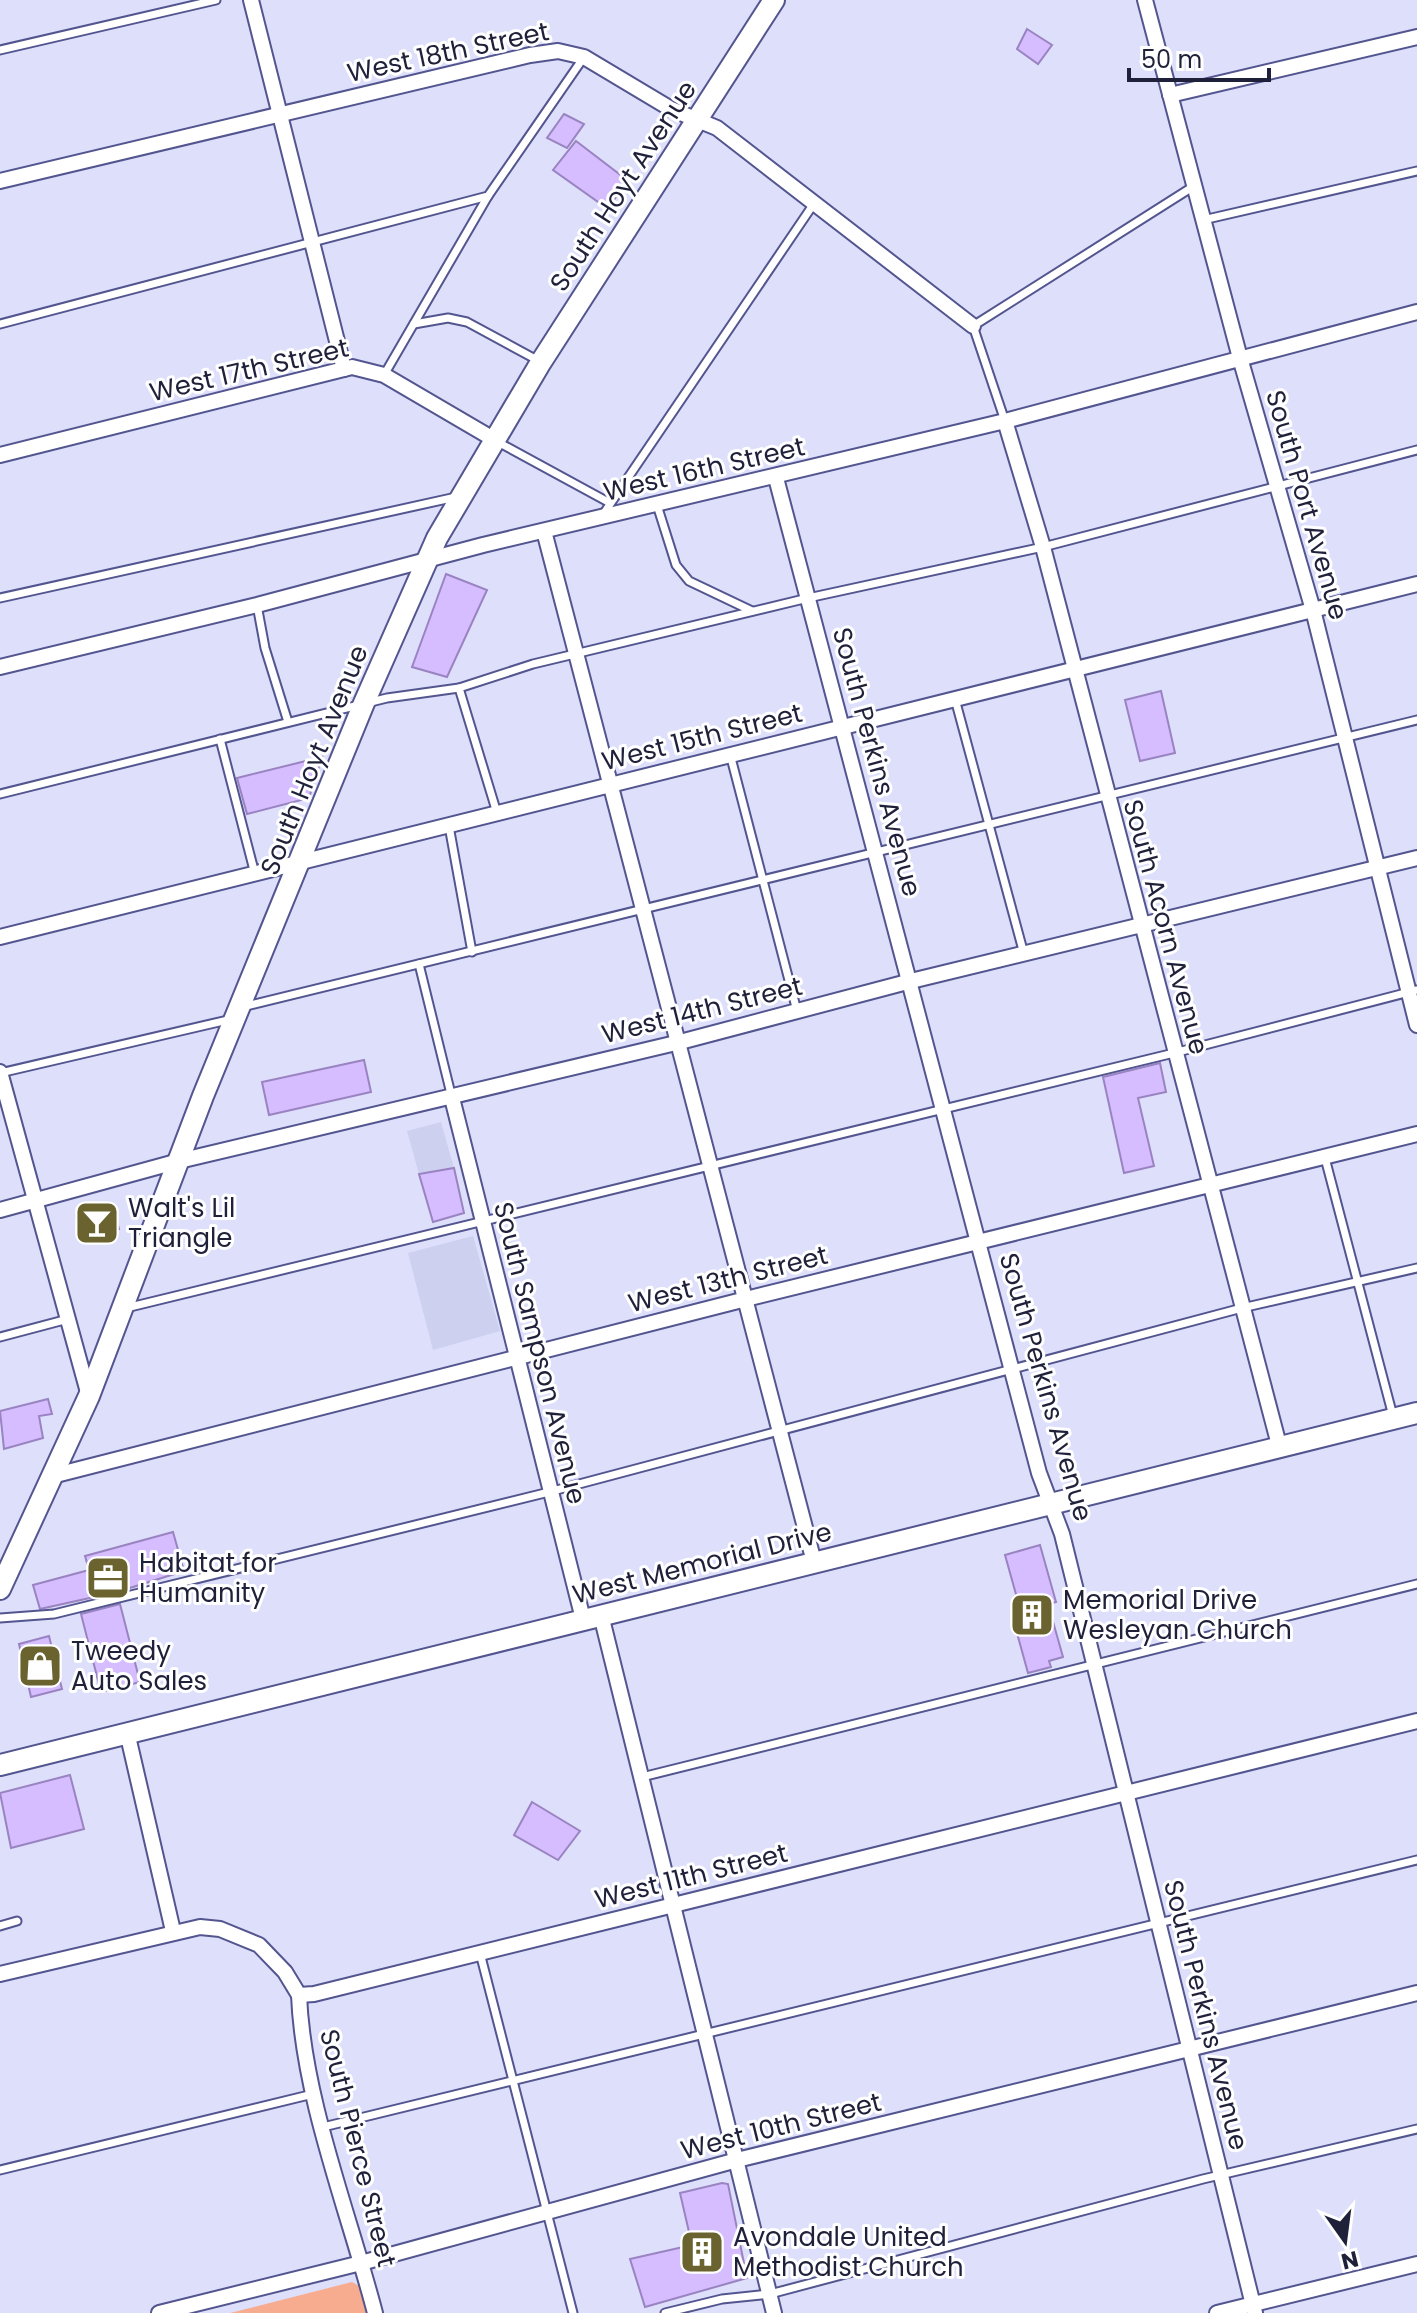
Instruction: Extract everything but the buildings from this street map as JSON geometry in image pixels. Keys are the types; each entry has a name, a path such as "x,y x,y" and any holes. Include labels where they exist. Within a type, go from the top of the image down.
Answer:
{"main road":[{"name":"South Hoyt Avenue","path":"0,1589 89,1396 238,1013 364,703 427,561 541,362 774,0"},
{"name":"West Memorial Drive","path":"0,1765 1417,1413"}],"street":[{"path":"251,0 344,369"},
{"name":"South Port Avenue","path":"1145,0 1240,358 1313,610 1344,739 1413,991 1417,1025"},
{"path":"1170,95 1417,37"},
{"name":"West 18th Street","path":"0,181 280,112 558,51 584,57 671,109 717,128 973,326"},
{"name":"West 16th Street","path":"0,667 544,531 1005,421 1417,312"},
{"name":"West 17th Street","path":"0,455 344,369 369,369 384,375 495,440"},
{"name":"South Acorn Avenue","path":"1005,421 1043,547 1139,925 1279,1445"},
{"name":"South Perkins Avenue","path":"776,478 1012,1367 1062,1534 1254,2309"},
{"path":"544,531 782,1430 814,1562"},
{"name":"West 15th Street","path":"0,937 1417,584"},
{"name":"West 14th Street","path":"0,1210 179,1161 452,1098 911,981 1417,858"},
{"path":"0,1072 89,1396"},
{"name":"South Sampson Avenue","path":"452,1098 549,1492 642,1777 774,2313"},
{"name":"West 13th Street","path":"52,1476 746,1299 980,1244 1417,1134"},
{"name":"West 11th Street","path":"299,1995 1417,1721"},
{"path":"127,1732 173,1931"},
{"path":"0,1974 200,1927 245,1938 269,1954 299,1995"},
{"name":"West 10th Street","path":"159,2313 361,2263 737,2160 1417,1993"},
{"name":"South Pierce Street","path":"299,1995 304,2039 323,2127 375,2313"},
{"path":"1217,2313 1254,2309 1417,2264"}],"lane":[{"path":"0,50 216,0"},
{"path":"384,375 488,196 584,57"},
{"path":"1203,220 1417,171"},
{"path":"1005,421 973,326 1194,186"},
{"path":"0,324 488,196"},
{"path":"600,518 815,202"},
{"path":"413,324 448,318 467,322 541,362"},
{"path":"495,440 610,503"},
{"path":"0,794 364,703 459,688 577,654 752,611 1043,547 1417,450"},
{"path":"0,598 462,496"},
{"path":"657,505 676,565 689,581 752,611"},
{"path":"257,605 265,648 288,722"},
{"path":"459,688 497,813"},
{"path":"955,699 1024,954"},
{"path":"0,1072 419,964 1417,720"},
{"path":"220,739 255,874"},
{"path":"730,754 797,1011"},
{"path":"448,824 472,952"},
{"path":"419,964 452,1098"},
{"path":"124,1309 1174,1053 1413,991"},
{"path":"1325,1156 1360,1281 1393,1419"},
{"path":"0,1618 54,1614 549,1492 1012,1367 1242,1308 1417,1268"},
{"path":"0,1337 68,1319"},
{"path":"642,1777 1417,1584"},
{"path":"323,2127 1417,1860"},
{"path":"0,1926 17,1921"},
{"path":"480,1953 573,2313"},
{"path":"0,2170 315,2093"},
{"path":"665,2313 722,2299 770,2294 1221,2175 1417,2129"}],"shaded area":[{"path":"441,1122 454,1168 419,1174 407,1131"},
{"path":"473,1236 500,1331 433,1350 408,1253"},
{"path":"352,2282 359,2286 366,2313 230,2313"}],"place":[{"name":"Walt's Lil Triangle","path":"97,1223"},
{"name":"Habitat for Humanity","path":"108,1578"},
{"name":"Memorial Drive Wesleyan Church","path":"1032,1615"},
{"name":"Tweedy Auto Sales","path":"40,1666"},
{"name":"Avondale United Methodist Church","path":"702,2252"}]}
